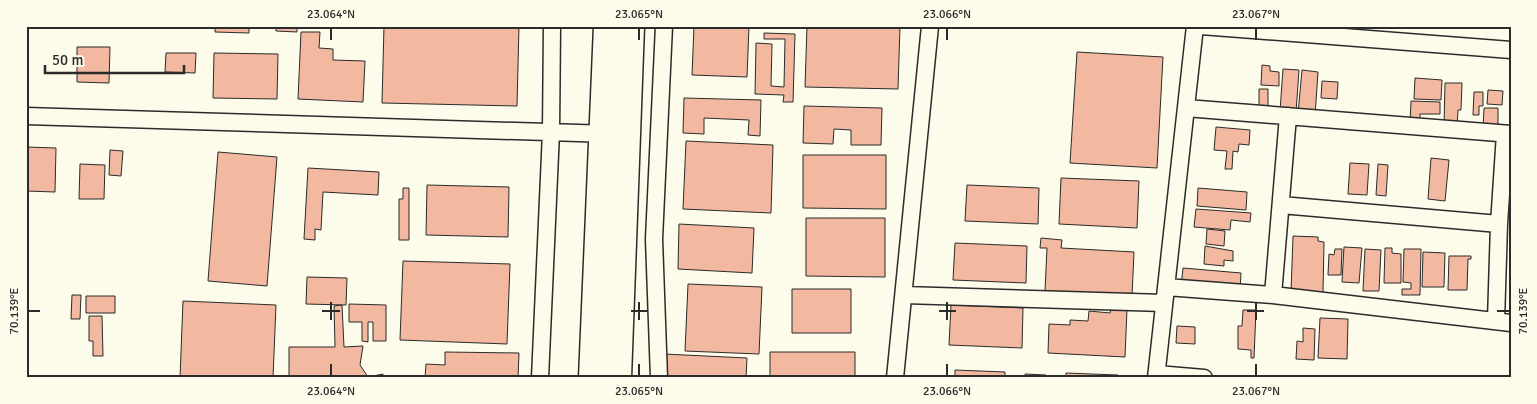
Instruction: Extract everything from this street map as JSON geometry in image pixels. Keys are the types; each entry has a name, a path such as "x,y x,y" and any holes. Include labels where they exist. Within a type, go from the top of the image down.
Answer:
{"main road":[{"path":"607,26 615,134 618,378"},
{"path":"592,378 615,134 631,26"}],"street":[{"path":"540,378 550,132 552,26"},
{"path":"659,378 654,239 664,26"},
{"path":"896,378 930,26"},
{"path":"1194,26 1156,376 1204,378"},
{"path":"1201,26 1511,50"},
{"path":"904,296 1274,295 1504,322 1499,224 1508,134 1186,108"},
{"path":"26,116 615,134"},
{"path":"1274,295 1288,116"},
{"path":"1280,205 1499,224"}],"building":[{"path":"215,26 249,26 249,33 215,32"},
{"path":"276,26 297,26 297,32 276,31"},
{"path":"384,26 519,26 517,106 382,103"},
{"path":"694,26 749,26 747,77 692,75"},
{"path":"807,26 900,26 898,89 805,87"},
{"path":"301,32 320,32 319,48 333,49 333,60 365,61 363,102 298,99"},
{"path":"764,33 795,34 793,102 783,102 784,95 755,94 756,43 772,44 771,86 784,87 785,39 764,39"},
{"path":"77,47 110,47 109,83 77,82"},
{"path":"1077,52 1163,57 1157,168 1070,163"},
{"path":"166,53 196,53 195,73 165,72"},
{"path":"214,53 278,54 277,99 213,98"},
{"path":"1262,65 1270,66 1270,71 1279,72 1279,86 1261,85"},
{"path":"1283,69 1299,70 1296,112 1280,111"},
{"path":"1302,70 1318,72 1315,116 1298,114"},
{"path":"1415,78 1442,80 1441,100 1414,99"},
{"path":"1322,81 1338,82 1337,99 1321,98"},
{"path":"1445,83 1462,83 1461,110 1458,110 1457,127 1444,126"},
{"path":"1259,89 1268,89 1268,110 1259,110"},
{"path":"1488,90 1503,91 1502,105 1487,104"},
{"path":"1474,92 1483,92 1483,106 1479,106 1479,115 1473,115"},
{"path":"684,98 761,100 760,136 748,135 749,120 704,118 704,134 683,133"},
{"path":"1411,101 1440,102 1440,114 1420,114 1420,124 1410,123"},
{"path":"804,106 882,108 881,145 851,145 851,130 834,129 833,144 803,143"},
{"path":"1484,108 1498,108 1498,129 1483,128"},
{"path":"1216,127 1250,130 1249,145 1239,144 1238,152 1233,151 1232,169 1225,169 1227,151 1214,150"},
{"path":"686,141 773,145 771,213 683,209"},
{"path":"26,147 56,148 55,192 26,191"},
{"path":"110,150 123,151 121,176 109,175"},
{"path":"218,152 277,157 267,286 208,281"},
{"path":"803,155 886,155 886,209 803,208"},
{"path":"1431,158 1449,160 1445,201 1428,199"},
{"path":"1350,163 1369,164 1367,195 1348,194"},
{"path":"80,164 105,165 104,199 79,199"},
{"path":"1378,164 1388,165 1386,196 1376,195"},
{"path":"308,168 379,172 378,195 323,192 321,230 315,229 315,240 304,239"},
{"path":"1061,178 1139,181 1137,228 1059,224"},
{"path":"427,185 509,187 508,237 426,235"},
{"path":"967,185 1039,188 1038,224 965,221"},
{"path":"403,188 409,188 409,240 399,240 399,199 403,199"},
{"path":"1198,188 1247,192 1246,210 1197,206"},
{"path":"1196,209 1251,213 1250,222 1231,220 1230,230 1194,227"},
{"path":"806,218 885,218 885,277 806,276"},
{"path":"679,224 754,228 752,273 678,269"},
{"path":"1207,229 1225,231 1224,246 1206,244"},
{"path":"1293,236 1318,237 1318,241 1324,242 1323,293 1291,292"},
{"path":"1041,238 1062,240 1061,248 1134,252 1132,296 1045,291 1047,248 1040,248"},
{"path":"955,243 1027,246 1026,283 953,280"},
{"path":"1205,246 1233,251 1233,261 1224,260 1224,266 1204,264"},
{"path":"1344,247 1362,248 1359,283 1342,282"},
{"path":"1385,248 1392,248 1392,253 1401,254 1401,283 1384,283"},
{"path":"1335,249 1342,249 1341,275 1328,275 1329,254 1334,255"},
{"path":"1365,249 1381,250 1379,291 1363,291"},
{"path":"1404,249 1421,249 1420,295 1402,295 1402,289 1411,289 1411,283 1403,282"},
{"path":"1423,252 1445,253 1444,287 1422,287"},
{"path":"1449,256 1471,256 1471,259 1468,259 1467,290 1448,290"},
{"path":"403,261 510,264 507,344 400,340"},
{"path":"1183,268 1241,273 1240,291 1181,287"},
{"path":"307,277 347,278 346,305 306,304"},
{"path":"688,284 762,287 759,354 685,351"},
{"path":"792,289 851,289 851,333 792,333"},
{"path":"72,295 81,295 80,319 71,319"},
{"path":"86,296 115,296 115,313 86,313"},
{"path":"183,301 276,305 273,378 180,378"},
{"path":"349,304 386,305 386,341 373,341 373,322 368,322 368,342 362,341 362,322 349,322"},
{"path":"342,305 344,347 363,346 360,365 368,377 383,374 383,378 289,378 289,347 335,347 334,306"},
{"path":"951,305 1023,308 1022,348 949,345"},
{"path":"1111,308 1127,309 1125,357 1048,353 1049,324 1070,325 1070,320 1088,321 1089,311 1110,313"},
{"path":"1243,310 1256,310 1254,358 1251,358 1251,350 1238,349 1238,326 1242,326"},
{"path":"89,316 102,316 103,356 93,356 93,341 89,341"},
{"path":"1320,318 1348,319 1347,359 1318,358"},
{"path":"1177,326 1195,327 1195,344 1176,343"},
{"path":"1303,328 1315,329 1314,360 1296,359 1297,341 1303,342"},
{"path":"445,352 519,353 518,378 425,378 426,364 445,365"},
{"path":"770,352 855,352 855,378 770,378"},
{"path":"664,354 747,358 746,378 663,378"},
{"path":"955,370 1005,372 1005,378 955,378"},
{"path":"1066,373 1118,375 1118,378 1066,378"},
{"path":"1025,374 1046,375 1046,378 1025,378"}]}
